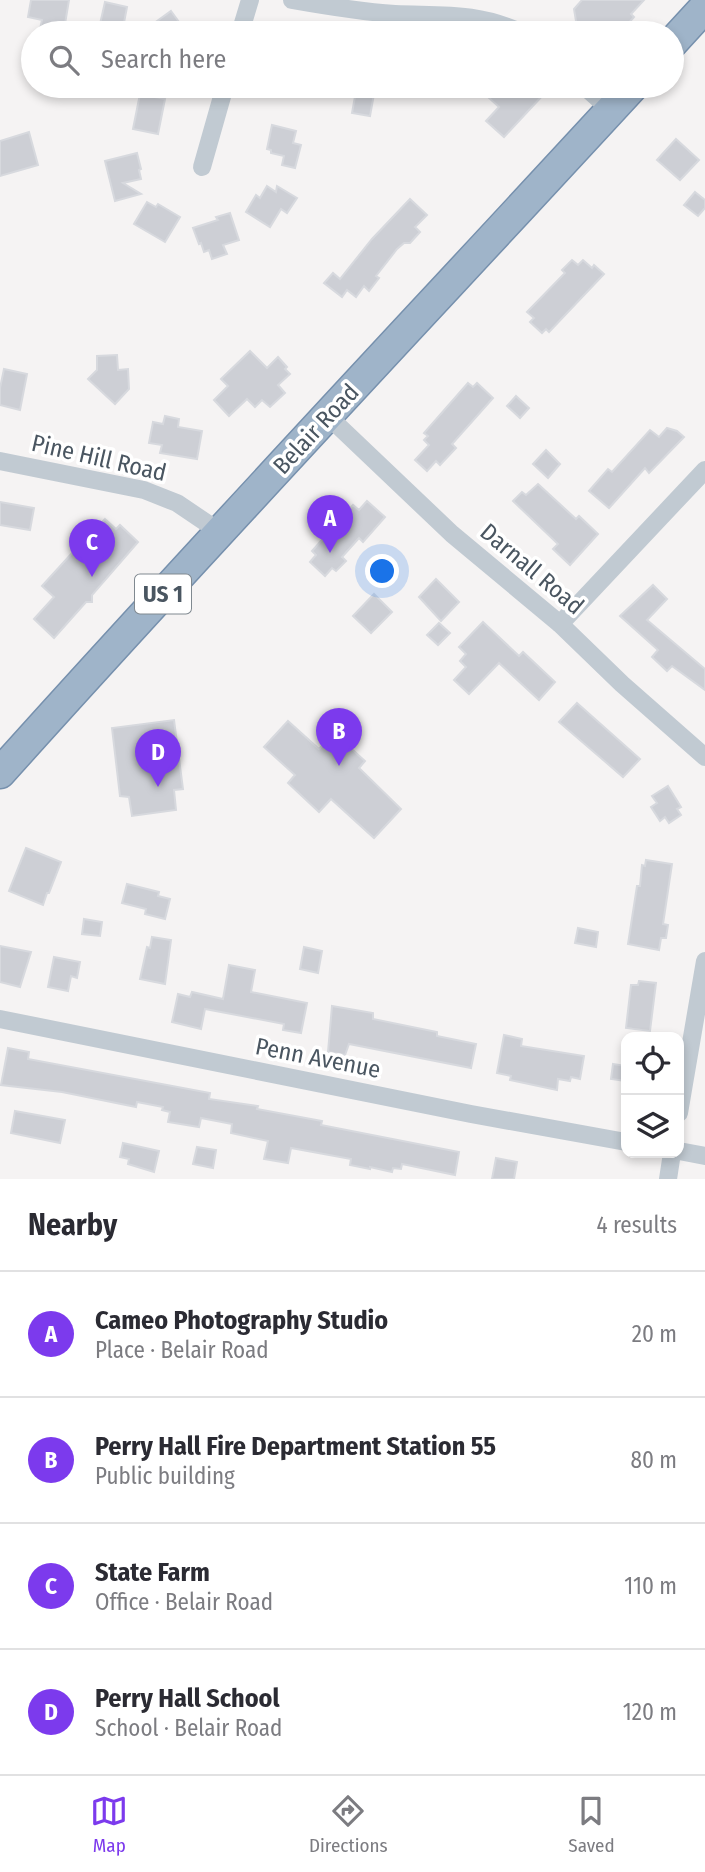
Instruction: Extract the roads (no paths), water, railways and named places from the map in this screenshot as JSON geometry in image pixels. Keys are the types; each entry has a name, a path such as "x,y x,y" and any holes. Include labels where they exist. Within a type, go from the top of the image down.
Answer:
{"highway":[{"path":"684,30 705,7"},
{"name":"Belair Road","path":"0,773 622,98"}],"street":[{"path":"244,21 250,0"},
{"path":"292,0 382,13 471,16 492,21"},
{"path":"202,167 222,98"},
{"path":"598,98 611,110"},
{"name":"Darnall Road","path":"329,417 452,534 560,625 705,757"},
{"name":"Pine Hill Road","path":"0,461 144,490 177,503 220,532"},
{"path":"560,625 705,470"},
{"path":"682,1095 705,961"},
{"name":"Penn Avenue","path":"0,1019 471,1114 621,1141"},
{"path":"684,1152 705,1156"},
{"path":"668,1179 671,1158"}],"place":[{"name":"Cameo Photography Studio","path":"330,553"},
{"name":"State Farm","path":"92,577"},
{"name":"Perry Hall Fire Department Station 55","path":"339,766"},
{"name":"Perry Hall School","path":"158,787"}]}
